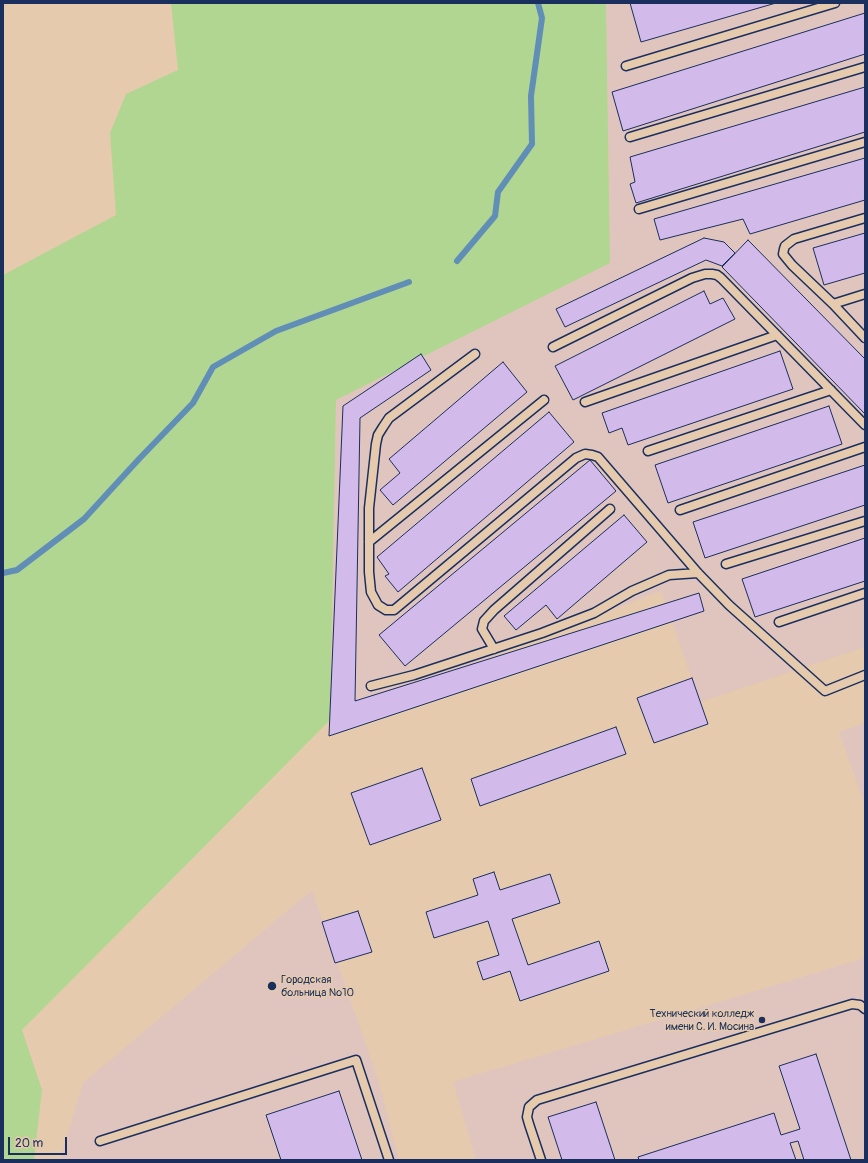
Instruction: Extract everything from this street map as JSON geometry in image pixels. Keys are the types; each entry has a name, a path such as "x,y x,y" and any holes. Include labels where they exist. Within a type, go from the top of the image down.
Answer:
{"lane":[{"path":"626,66 834,3"},
{"path":"630,137 865,67"},
{"path":"639,209 865,142"},
{"path":"865,218 794,239 788,243 783,254 792,265 833,304 865,338"},
{"path":"553,347 692,278 705,274 717,275 865,425"},
{"path":"833,304 865,294"},
{"path":"586,402 777,335"},
{"path":"476,354 389,418 378,435 369,508 369,572 371,592 378,605 386,610 394,610 576,458 585,454 592,455 598,457 698,573 729,605 825,691 865,675"},
{"path":"648,452 831,390"},
{"path":"369,542 544,400"},
{"path":"680,510 865,447"},
{"path":"494,649 482,629 484,621 494,610 610,509"},
{"path":"726,564 865,521"},
{"path":"371,686 414,675 542,633 594,613 632,591 669,575 698,573"},
{"path":"779,622 865,593"},
{"path":"541,1160 527,1117 529,1107 537,1100 852,1004 860,1005 865,1009"},
{"path":"100,1141 356,1060 389,1160"}],"shaded area":[{"path":"606,3 865,3 865,647 700,702 661,591 330,720 336,400 610,263"},
{"path":"865,723 865,806 839,732"},
{"name":"Городская больница №10","path":"312,890 379,1082 399,1160 60,1160 83,1083"},
{"name":"Технический колледж имени С. И. Мосина","path":"865,958 865,1160 476,1160 453,1082"}],"green space":[{"path":"171,3 606,3 610,263 336,400 330,720 22,1030 42,1090 34,1160 3,1160 3,275 116,215 110,133 126,94 178,70"}],"building":[{"path":"630,3 776,3 641,42"},
{"path":"865,13 865,54 623,131 612,92"},
{"path":"865,87 865,132 636,203 630,184 635,182 630,157"},
{"path":"865,158 865,200 750,234 743,219 660,240 654,219"},
{"path":"865,233 865,273 824,285 813,248"},
{"path":"704,238 724,242 735,253 722,266 706,260 565,327 556,309"},
{"path":"748,240 865,359 865,414 722,267"},
{"path":"704,291 710,304 723,298 735,319 573,400 555,366"},
{"path":"780,351 793,389 628,445 622,428 609,433 602,413"},
{"path":"421,354 431,370 360,418 355,701 699,593 704,611 329,736 343,406"},
{"path":"503,362 527,392 393,505 380,490 400,473 389,459"},
{"path":"829,406 842,444 668,503 655,465"},
{"path":"549,412 574,442 398,592 385,576 389,574 377,557"},
{"path":"590,460 616,491 405,666 379,635"},
{"path":"865,465 865,505 705,558 693,522"},
{"path":"624,515 647,542 557,619 546,605 516,630 504,616"},
{"path":"865,538 865,581 755,617 742,579"},
{"path":"692,678 708,724 654,743 637,698"},
{"path":"616,727 626,754 480,806 471,779"},
{"path":"422,768 441,820 370,845 351,793"},
{"path":"494,872 500,890 550,874 560,903 512,919 528,965 599,941 609,971 520,1001 510,971 483,980 477,962 499,955 488,921 434,938 426,912 478,895 473,879"},
{"path":"358,911 372,952 335,963 322,922"},
{"path":"816,1054 851,1160 804,1160 798,1141 790,1143 796,1160 639,1160 638,1157 774,1113 781,1135 800,1129 779,1066"},
{"path":"339,1091 362,1160 281,1160 266,1115"},
{"path":"596,1102 615,1160 562,1160 548,1117"}],"waterway":[{"path":"457,261 495,216 498,192 532,144 531,96 542,18 538,3"},
{"path":"3,573 17,570 84,519 193,403 213,367 276,331 409,282"}],"place":[{"name":"Городская больница №10","path":"272,986"},
{"name":"Технический колледж имени С. И. Мосина","path":"762,1020"}]}
